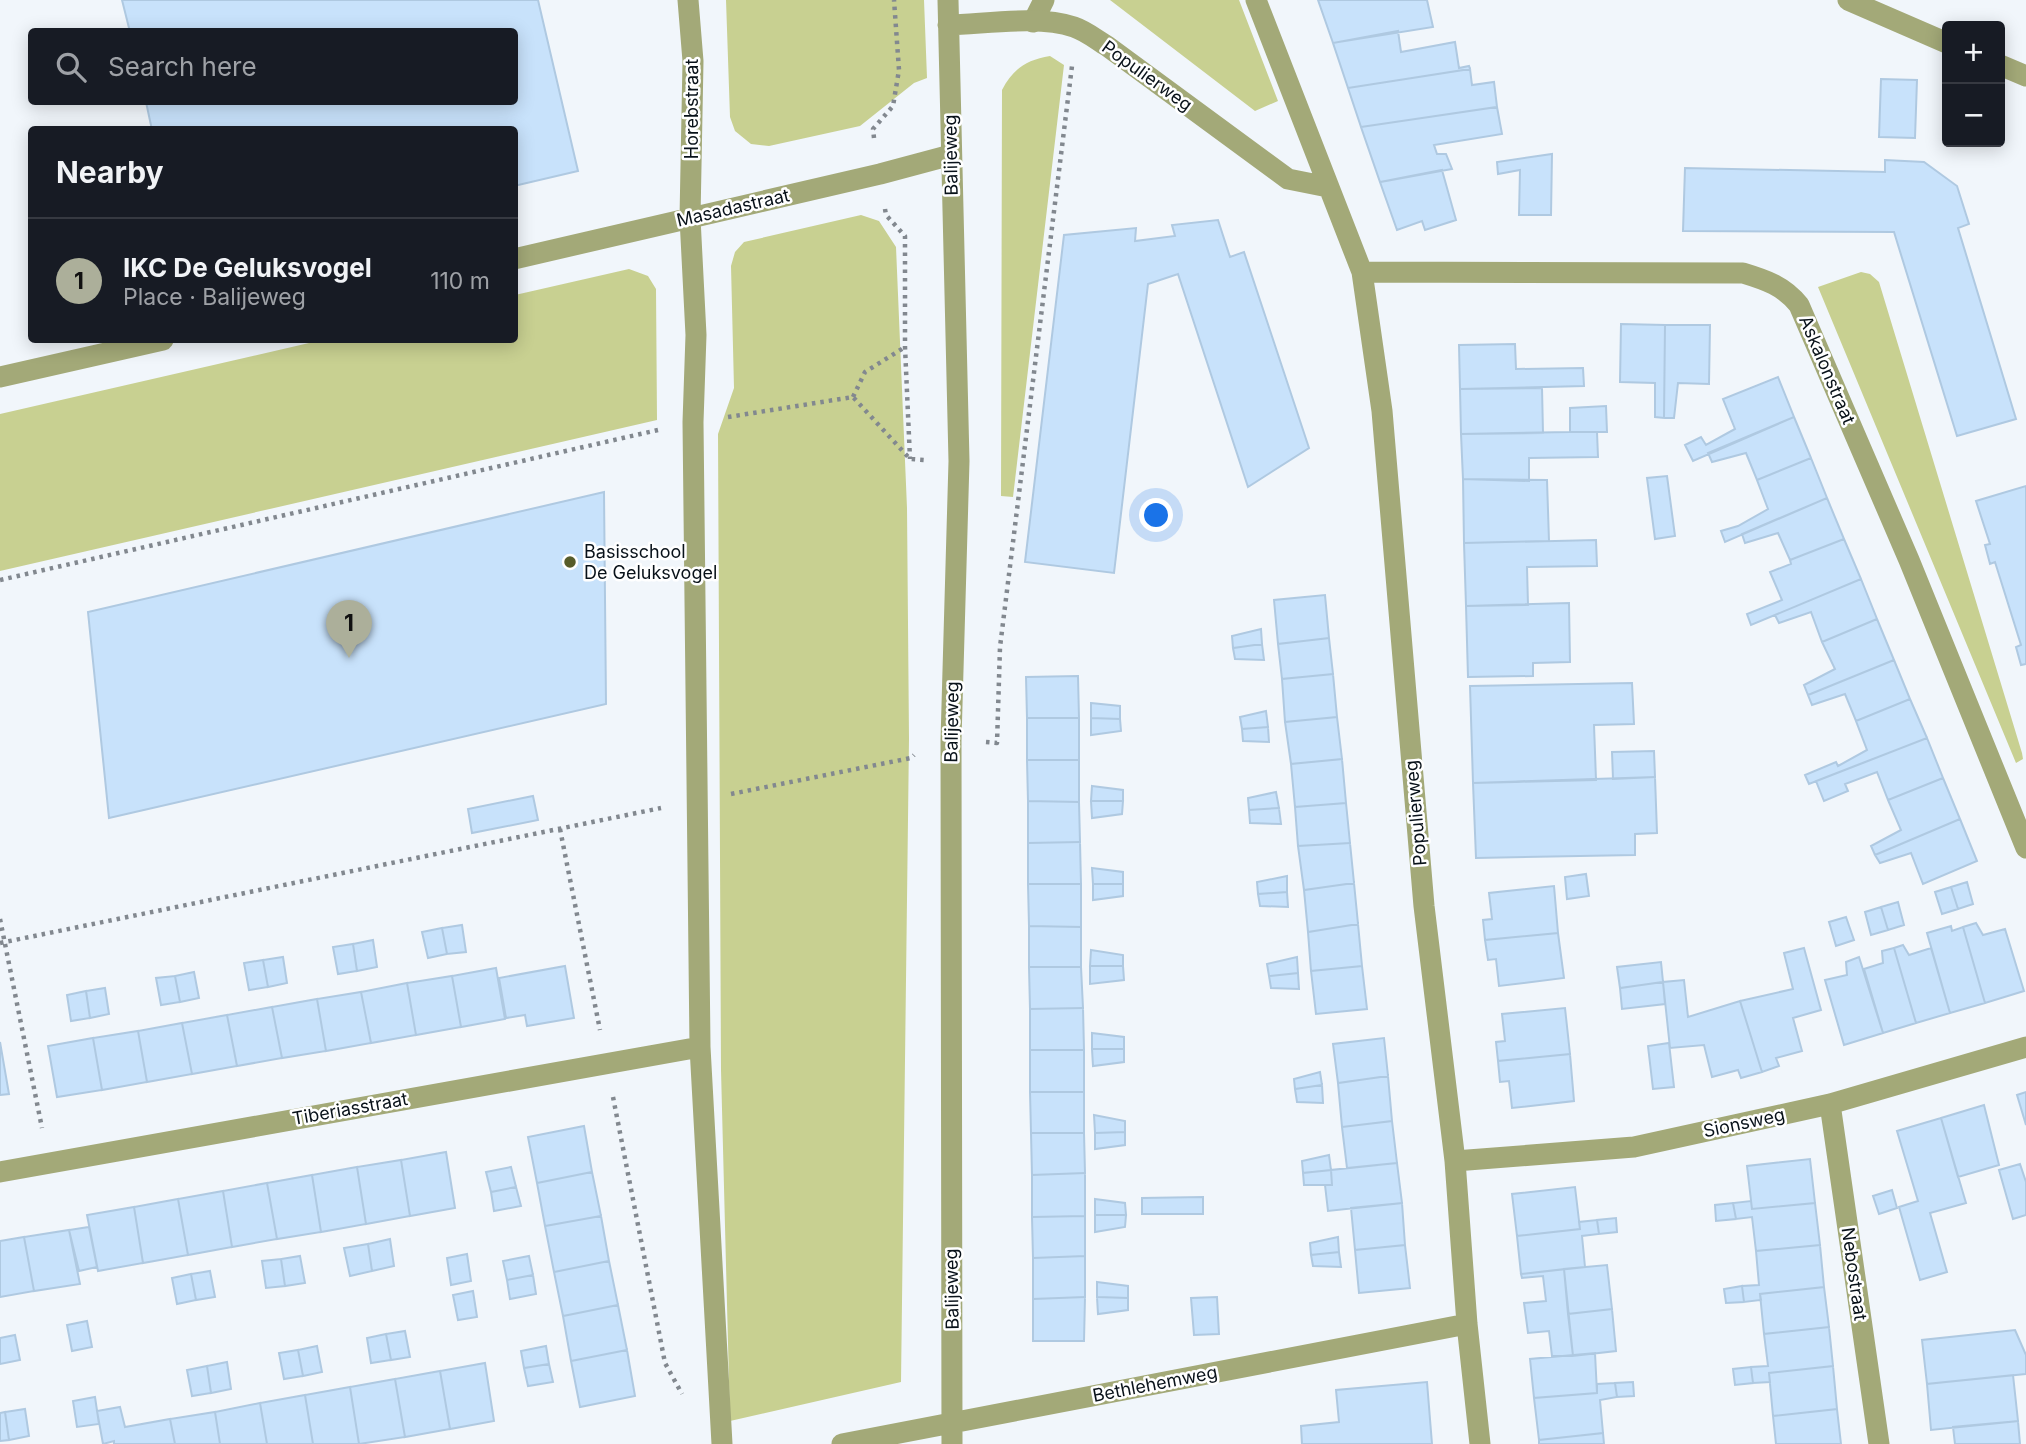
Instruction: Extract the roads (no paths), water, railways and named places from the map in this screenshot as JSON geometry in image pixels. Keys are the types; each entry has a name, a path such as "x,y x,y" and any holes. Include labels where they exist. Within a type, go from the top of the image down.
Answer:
{"street":[{"name":"Horebstraat","path":"688,0 693,61 691,218"},
{"name":"Balijeweg","path":"948,0 959,461 951,740 951,1444"},
{"path":"1033,22 1044,0"},
{"name":"Populierweg","path":"1256,0 1362,272 1381,411 1424,906 1455,1161 1467,1324 1480,1444"},
{"path":"1848,0 1942,41"},
{"name":"Populierweg","path":"948,25 1055,22 1077,27 1289,179 1328,187"},
{"path":"2005,67 2026,76"},
{"name":"Masadastraat","path":"518,257 951,155"},
{"path":"691,218 696,335 693,422 700,1047 722,1444"},
{"name":"Askalonstraat","path":"1362,272 1743,273 1775,284 1789,293 1799,305 1909,560 2026,848"},
{"path":"0,377 150,343"},
{"name":"Tiberiasstraat","path":"0,1172 700,1047"},
{"name":"Sionsweg","path":"1455,1161 1634,1147 1830,1104 2026,1047"},
{"name":"Nebostraat","path":"1830,1104 1879,1444"},
{"name":"Bethlehemweg","path":"842,1444 1467,1324"}],"place":[{"name":"Basisschool De Geluksvogel","path":"570,562"},
{"name":"IKC De Geluksvogel","path":"349,658"}]}
